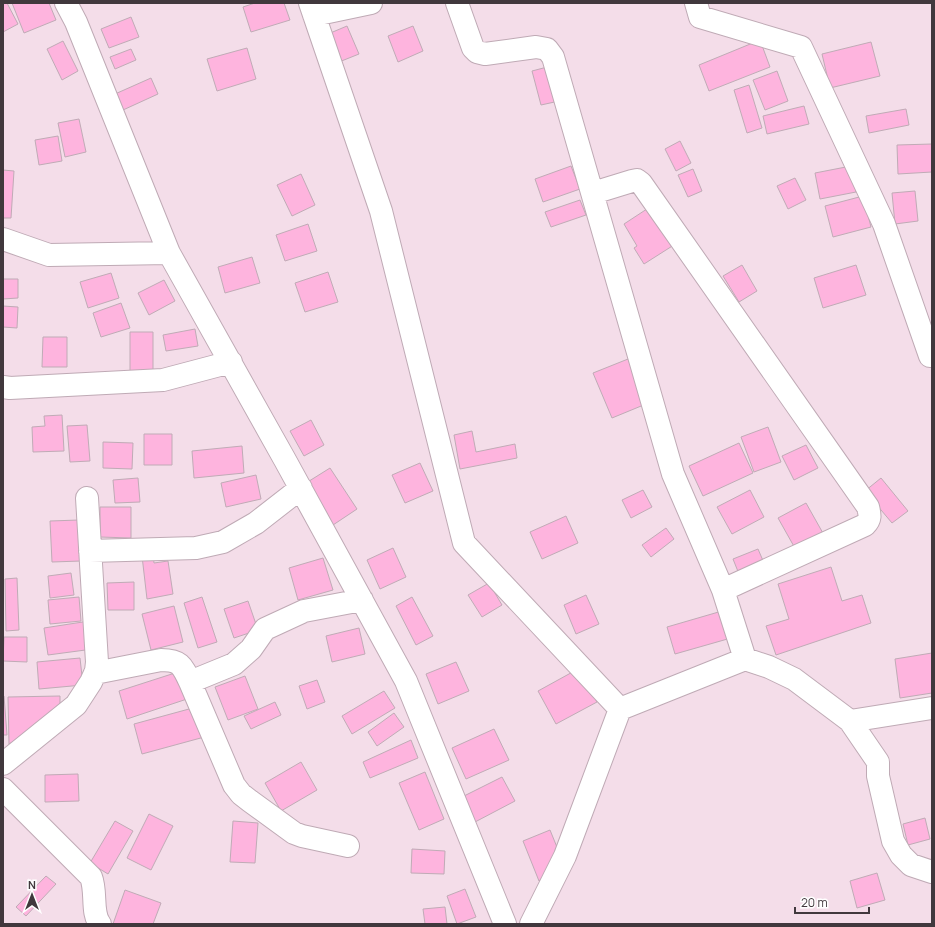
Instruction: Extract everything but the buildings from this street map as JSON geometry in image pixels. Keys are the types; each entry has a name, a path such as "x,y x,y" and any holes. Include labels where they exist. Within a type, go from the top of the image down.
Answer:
{"street":[{"path":"66,3 76,22 169,252 301,488 406,681 505,924"},
{"path":"371,3 312,9 380,211 464,543 620,709"},
{"path":"457,3 473,48 477,52 485,54 536,47 547,49 553,57 673,474 723,590 745,659"},
{"path":"696,3 700,17 801,47 884,224 930,356 932,356"},
{"path":"593,193 632,181 637,180 641,183 868,508 870,514 869,521 865,525 723,590"},
{"path":"3,239 49,254 169,252"},
{"path":"3,387 10,388 163,380 231,362"},
{"path":"90,551 196,548 223,542 256,523 301,488"},
{"path":"3,764 79,702 93,678 97,662 87,498"},
{"path":"190,682 234,664 251,649 265,629 304,611 362,600"},
{"path":"531,924 565,856 620,709 745,659 769,667 794,679 850,721 878,762 878,776 892,840 901,855 912,865 932,872"},
{"path":"93,678 161,660 171,660 179,663 184,668 234,784 241,794 294,833 348,846"},
{"path":"850,721 932,708"},
{"path":"3,790 91,877 94,885 95,913 100,924"}]}
